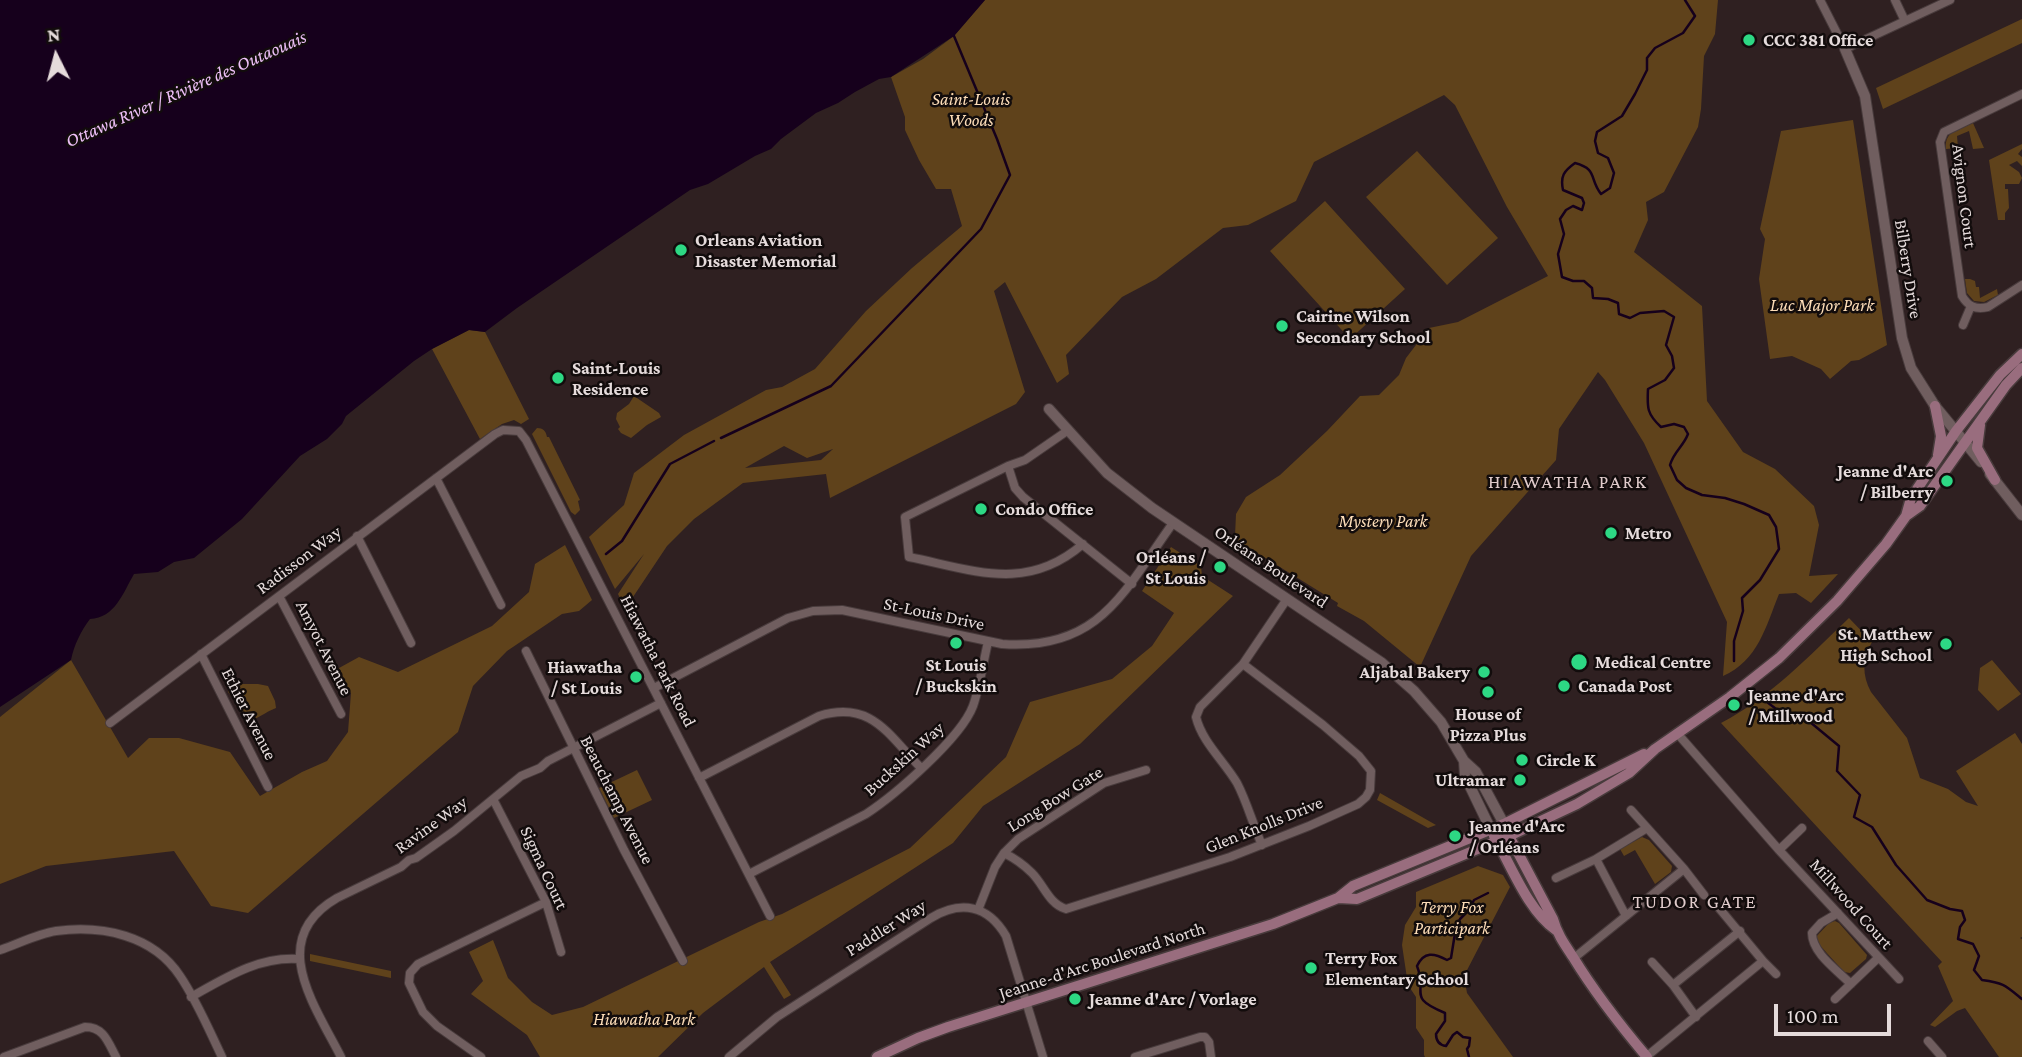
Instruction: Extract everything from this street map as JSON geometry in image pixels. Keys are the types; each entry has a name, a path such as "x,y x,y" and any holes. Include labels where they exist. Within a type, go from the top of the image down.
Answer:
{"main road":[{"name":"Jeanne-d'Arc Boulevard North","path":"1906,516 1911,498 1956,431 2000,375 2022,354"},
{"name":"Jeanne-d'Arc Boulevard North","path":"1338,898 1357,899 1509,836 1577,804 1629,773 1655,749 1730,697 1779,658 1837,601 1886,544 1906,516 1920,506 2006,385 2022,368"},
{"path":"1935,406 1941,436 1936,462"},
{"path":"1982,420 1977,448 1995,480"},
{"name":"Jeanne-d'Arc Boulevard North","path":"877,1057 918,1038 1273,924 1338,898 1353,886 1491,830 1655,749"},
{"name":"Orléans Boulevard","path":"1504,824 1553,919 1556,930 1600,999 1647,1057"},
{"name":"Orléans Boulevard","path":"1491,830 1531,901 1546,923 1556,930"}],"street":[{"name":"Bilberry Drive","path":"1820,0 1866,102 1902,338 1911,368 1935,406 2022,515"},
{"path":"1895,0 1905,22"},
{"path":"1844,49 1950,0"},
{"name":"Avignon Court","path":"1971,306 1962,296 1941,136 1955,125 2022,94"},
{"path":"1964,325 1971,306 1988,307 2022,285"},
{"name":"Orléans Boulevard","path":"1049,410 1107,473 1173,523 1405,681 1441,722 1464,761 1476,772 1504,824"},
{"name":"Radisson Way","path":"110,723 495,433 510,429"},
{"name":"Hiawatha Park Road","path":"510,429 519,431 526,440 770,916"},
{"path":"1067,431 1025,460 905,517 909,557 985,572 1031,573 1048,568 1083,544"},
{"path":"1008,466 1015,488 1023,497 1132,584"},
{"path":"436,478 501,605"},
{"name":"St-Louis Drive","path":"654,688 788,618 813,611 850,611 988,642 1026,645 1062,638 1095,621 1109,610 1132,584 1173,523"},
{"path":"357,536 411,643"},
{"name":"Amyot Avenue","path":"279,596 341,714"},
{"path":"1262,845 1237,785 1196,717 1200,707 1243,664 1287,599"},
{"name":"Buckskin Way","path":"749,874 866,814 921,768 968,717 977,693 988,642"},
{"name":"Beauchamp Avenue","path":"526,651 683,961"},
{"name":"Ethier Avenue","path":"201,654 268,787"},
{"name":"Glen Knolls Drive","path":"1004,853 1032,873 1052,901 1058,907 1066,909 1160,881 1262,845 1358,804 1370,790 1371,772 1359,756 1243,664"},
{"name":"Ravine Way","path":"299,959 309,924 329,903 401,867 442,841 521,776 661,703"},
{"path":"699,778 819,716 846,711 865,715 881,725 921,768"},
{"name":"Millwood Court","path":"1677,733 1779,850 1899,979"},
{"name":"Orléans Boulevard","path":"1464,761 1465,776 1491,830"},
{"name":"Long Bow Gate","path":"978,910 995,867 1018,839 1104,783 1146,770"},
{"name":"Sigma Court","path":"493,799 545,902 561,952"},
{"path":"1631,810 1704,895"},
{"path":"1556,878 1596,859 1647,828"},
{"path":"1779,850 1802,828"},
{"path":"1596,859 1626,916"},
{"path":"1574,958 1684,869"},
{"path":"481,1057 427,1017 409,983 410,973 418,964 545,902"},
{"name":"Paddler Way","path":"729,1057 786,1011 931,918 952,908 978,910"},
{"path":"1719,908 1776,974"},
{"path":"978,910 995,920 1006,936 1043,1057"},
{"path":"1838,913 1821,923 1812,933 1812,942 1851,984"},
{"path":"0,950 55,931 111,932 130,936 161,954 181,977 222,1057"},
{"path":"1673,985 1740,931"},
{"path":"191,996 253,965 283,958 299,959 304,984 341,1057"},
{"path":"1835,999 1878,958"},
{"path":"1647,1057 1762,961"},
{"path":"1652,962 1696,1017"},
{"path":"4,1057 78,1029 93,1027 104,1033 116,1057"},
{"path":"1135,1057 1205,1037 1209,1042 1211,1057"},
{"path":"1928,1041 1942,1057"}],"green space":[{"path":"985,0 1718,0 1715,34 1704,56 1698,127 1664,192 1646,202 1648,220 1634,252 1702,306 1707,401 1743,452 1775,469 1814,506 1819,525 1809,576 1838,574 1811,603 1796,593 1779,594 1753,652 1723,676 1727,622 1644,443 1598,372 1559,429 1556,460 1471,556 1420,667 1364,621 1337,606 1338,603 1233,538 1236,514 1246,497 1280,475 1360,396 1379,395 1399,375 1406,358 1429,328 1458,322 1548,276 1507,207 1455,105 1444,95 1314,162 1296,201 1248,225 1223,228 1156,279 1122,297 1066,355 1069,374 1057,383 1005,282 994,291 1025,392 1016,404 830,498 826,474 743,483 694,519 667,546 625,609 618,594 644,554 615,589 589,537 624,505 634,473 684,435 766,390 782,387 815,369 866,311 962,226 951,189 936,189 919,160 905,130 905,117 891,77 923,59 954,36","holes":["784,446 807,458 833,449 821,460 745,468"]},
{"path":"2022,19 2022,43 1883,109 1876,88"},
{"name":"Luc Major Park","path":"1853,120 1887,345 1859,360 1851,361 1830,379 1821,369 1792,356 1770,359 1759,279 1765,239 1760,229 1781,131"},
{"path":"1973,123 1984,148 1973,149 1969,131 1957,136 1958,148 1946,149 1950,134"},
{"path":"2022,144 2018,154 2022,157 2022,166 2017,161 2009,165 2019,172 2022,178 2019,184 2005,184 2005,189 2008,189 2009,208 2005,213 2005,220 1998,220 1989,160"},
{"path":"1417,151 1498,238 1447,285 1366,197"},
{"path":"1325,201 1405,289 1350,339 1270,251"},
{"path":"1965,279 1975,281 1976,287 1979,287 1980,298 1997,289 1998,295 1984,302 1974,301 1967,293"},
{"path":"469,330 485,332 529,419 521,424 514,420 502,424 480,439 432,349"},
{"path":"634,396 661,417 631,438 621,433 616,419 617,413 629,404"},
{"path":"537,428 544,430 549,437 580,500 580,510 575,515 571,512 532,434"},
{"path":"565,545 592,600 579,611 562,614 507,651 473,686 458,732 248,913 211,906 174,851 46,866 0,884 0,717 71,660 128,758 149,738 179,738 230,752 260,796 327,761 348,732 351,693 330,673 359,657 398,672 492,626 529,592 535,564"},
{"name":"Hiawatha Park","path":"1171,547 1201,566 1202,576 1233,596 1080,744 983,806 953,843 770,962 791,995 784,999 764,967 703,1013 658,1057 540,1057 527,1035 471,994 483,981 469,952 493,940 508,978 532,1002 552,1015 583,1007 759,922 782,914 910,848 1006,757 1030,702 1112,679 1152,646 1174,613 1142,591"},
{"path":"1849,618 1872,642 1865,661 1868,686 1907,738 1920,778 1948,789 1966,802 1978,806 1956,771 2015,733 2022,744 2022,1057 1999,1057 1965,1008 1935,1027 1930,1025 1953,1001 1938,966 1942,962 1721,723 1773,688"},
{"path":"1992,660 2021,694 1998,711 1978,690 1980,668"},
{"path":"239,684 268,686 276,708 245,722 239,706 228,692"},
{"path":"637,770 652,800 614,818 599,788"},
{"path":"1380,793 1436,825 1428,828 1377,800"},
{"path":"1642,837 1649,840 1672,866 1671,872 1655,884 1635,850 1624,856 1620,849"},
{"name":"Terry Fox Participark","path":"1478,866 1503,875 1510,887 1464,976 1467,993 1513,1057 1425,1057 1424,1040 1416,1028 1416,997 1408,985 1402,945 1405,925 1416,907 1416,892"},
{"path":"1835,921 1867,955 1850,973 1844,972 1815,938 1829,923"},
{"path":"310,954 391,971 391,978 310,961"}],"water":[{"name":"Ottawa River / Rivière des Outaouais","path":"0,0 985,0 954,36 891,77 879,79 816,113 771,149 708,184 690,190 485,332 469,330 414,361 346,416 327,439 300,456 242,519 194,558 174,562 158,572 134,574 112,609 99,618 90,619 78,638 71,660 0,707"}],"waterway":[{"path":"1685,0 1695,16 1683,33 1655,48 1647,58 1647,70 1622,116 1597,132 1595,141 1598,153 1608,158 1614,173 1610,188 1601,194 1590,171 1582,165 1575,163 1564,174 1563,190 1582,198 1584,203 1582,210 1573,206 1566,210 1560,219 1564,234 1558,254 1562,277 1584,281 1592,288 1593,298 1618,303 1619,314 1630,318 1640,313 1664,311 1674,317 1666,345 1674,368 1665,380 1648,389 1648,401 1650,414 1661,427 1674,424 1684,427 1688,434 1670,465 1677,480 1686,488 1702,495 1725,498 1769,515 1776,527 1779,549 1760,580 1742,598 1743,611 1734,641 1734,661"},
{"path":"721,438 831,386 981,229 1010,175 954,36"},
{"path":"606,554 622,541 670,464 714,441"},
{"path":"1767,702 1780,712 1810,722 1839,746 1837,771 1860,795 1854,817 1872,827 1896,865 1927,900 1962,911 1965,920 1960,927 1958,939 1973,944 1979,956 1974,970 1982,980 2004,985 2022,999"},
{"path":"1469,1057 1467,1049 1470,1038 1457,1032 1446,1046 1437,1041 1436,1034 1445,1021 1445,1013 1433,1008 1422,998 1417,966 1423,958 1430,955 1447,960 1451,958 1460,919 1474,900 1488,893"}],"place":[{"name":"CCC 381 Office","path":"1749,40"},
{"name":"Orleans Aviation Disaster Memorial","path":"681,250"},
{"name":"Cairine Wilson Secondary School","path":"1282,326"},
{"name":"Saint-Louis Residence","path":"558,378"},
{"name":"Jeanne d'Arc / Bilberry","path":"1947,481"},
{"name":"Condo Office","path":"981,509"},
{"name":"Metro","path":"1611,533"},
{"name":"Orléans / St Louis","path":"1220,567"},
{"name":"St Louis / Buckskin","path":"956,643"},
{"name":"St. Matthew High School","path":"1946,644"},
{"name":"Medical Centre","path":"1579,662"},
{"name":"Aljabal Bakery","path":"1484,672"},
{"name":"Hiawatha / St Louis","path":"636,677"},
{"name":"Canada Post","path":"1564,686"},
{"name":"House of Pizza Plus","path":"1488,692"},
{"name":"Jeanne d'Arc / Millwood","path":"1734,705"},
{"name":"Circle K","path":"1522,760"},
{"name":"Ultramar","path":"1520,780"},
{"name":"Jeanne d'Arc / Orléans","path":"1455,836"},
{"name":"Terry Fox Elementary School","path":"1311,968"},
{"name":"Jeanne d'Arc / Vorlage","path":"1075,999"}],"district":[{"name":"HIAWATHA PARK","path":"1568,482"},
{"name":"TUDOR GATE","path":"1695,902"}],"park label":[{"name":"Saint-Louis Woods","path":"971,109"},
{"name":"Mystery Park","path":"1383,521"}]}
